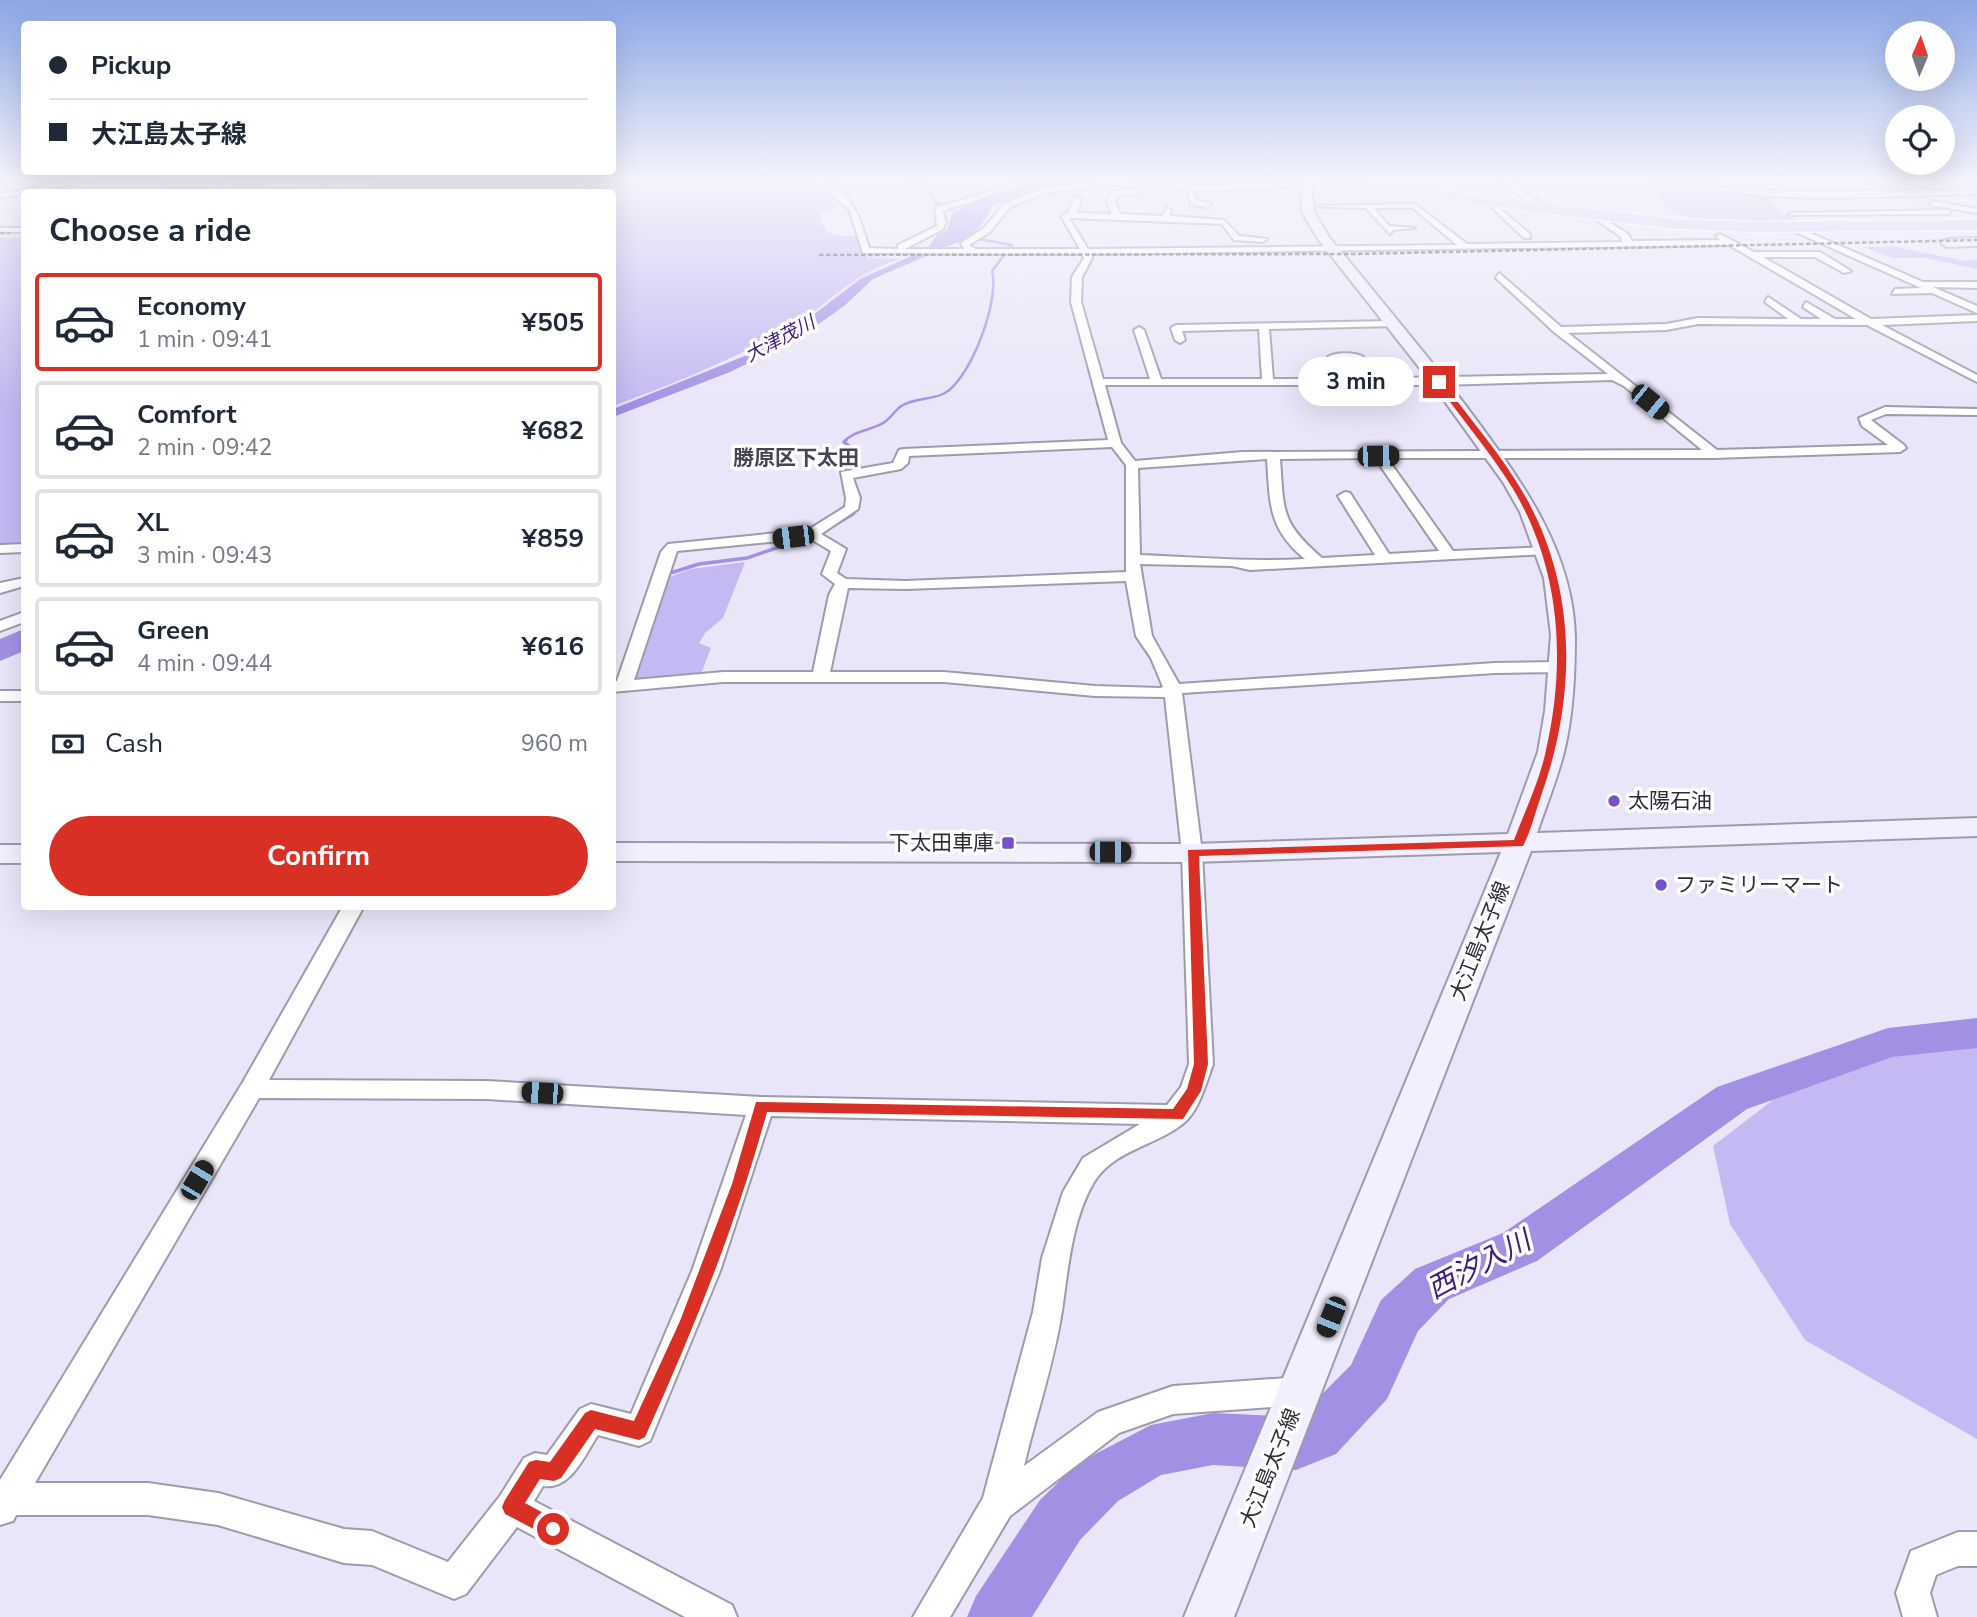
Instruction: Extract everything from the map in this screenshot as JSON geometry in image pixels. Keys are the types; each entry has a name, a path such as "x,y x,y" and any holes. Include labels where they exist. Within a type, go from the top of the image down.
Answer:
{"main road":[{"name":"大江島太子線","path":"1209,1617 1519,844 1551,752 1562,667 1563,635 1555,578 1530,512 1492,453 1439,382 1334,256"},
{"path":"616,852 1192,853 1977,827"},
{"path":"0,854 21,853"}],"street":[{"path":"930,1617 998,1505 1047,1312 1047,1293 1077,1187 1092,1166 1177,1115 1194,1091 1201,1064 1192,853 1173,689 1144,636 1133,576 1135,559 1132,465 1115,443 1076,302 1077,277 1087,256"},
{"path":"1757,256 1870,322 1976,378"},
{"path":"1821,256 1847,271"},
{"path":"1859,256 1977,310"},
{"path":"1499,276 1558,330 1614,373 1614,377"},
{"path":"1918,284 1977,285"},
{"path":"1895,292 1936,291"},
{"path":"1768,300 1801,323"},
{"path":"1807,305 1834,322"},
{"path":"1558,330 1666,327 1698,321 1801,323 1977,318"},
{"path":"1180,340 1176,328 1392,324"},
{"path":"1264,326 1268,381"},
{"path":"1139,330 1157,382"},
{"path":"1336,381 1337,367 1333,357 1439,382 1614,377 1628,384 1714,454"},
{"path":"1097,382 1336,381 1364,366"},
{"path":"1132,465 1273,456 1714,454 1900,448 1866,423 1865,418 1885,410 1977,412"},
{"path":"815,536 851,509 853,498 850,474 897,466 902,463 903,453 1115,443"},
{"path":"1273,456 1279,524 1296,547 1316,560"},
{"path":"1378,456 1448,554"},
{"path":"1345,496 1384,558"},
{"path":"1133,576 905,585 843,583 829,574 839,549 815,536 675,541 668,552 616,688 723,677 944,677 1096,691 1163,693 1173,689 1494,668 1562,667"},
{"path":"0,549 21,548"},
{"path":"1135,559 1232,562 1250,566 1316,560 1545,550"},
{"path":"0,588 21,583"},
{"path":"820,678 837,595 843,583"},
{"path":"0,626 21,618"},
{"path":"0,696 21,696"},
{"path":"2,1503 252,1089 352,910"},
{"path":"252,1089 487,1090 761,1106 1177,1115"},
{"path":"2,1503 148,1499 218,1509 344,1546 372,1548 454,1582 512,1507 536,1469 554,1472 591,1419 639,1431 689,1321 740,1184 761,1106"},
{"path":"998,1505 1109,1422 1174,1400 1301,1391"},
{"path":"512,1507 720,1617"},
{"path":"1920,1617 1913,1593 1923,1563 1958,1549 1977,1549"}],"shaded area":[{"path":"0,256 21,256 21,545 0,547"},
{"path":"616,256 866,256 901,259 853,281 784,331 657,390 616,405"},
{"path":"1889,256 1943,256 1965,261 1977,260 1977,269 1926,258"},
{"path":"745,562 723,618 705,633 699,643 711,648 700,676 631,680 664,579 691,569"},
{"path":"1977,1036 1977,1439 1805,1340 1730,1224 1713,1146 1778,1096 1918,1042"}],"water":[{"name":"大津茂川","path":"910,256 925,256 873,279 844,306 799,338 730,372 616,416 616,408 762,349 787,335 860,279"},
{"path":"21,630 21,652 0,661 0,639"}],"waterway":[{"path":"844,442 852,435 886,421 903,405 935,397 955,385 981,337 992,300 992,271 1003,256"},
{"path":"844,442 849,446 845,472 849,475"},
{"path":"819,534 853,514 859,506 858,493"},
{"path":"664,575 699,564 747,558 809,537"},
{"name":"西汐入川","path":"997,1617 1060,1520 1098,1482 1151,1451 1213,1439 1296,1444 1317,1436 1369,1382 1399,1316 1432,1284 1520,1247 1732,1098 1888,1043 1977,1033"}],"place":[{"name":"太陽石油","path":"1614,801"},
{"name":"下太田車庫","path":"1008,843"},
{"name":"ファミリーマート","path":"1661,885"}],"district":[{"name":"勝原区下太田","path":"796,458"}],"route":[{"path":"553,1529 512,1507 536,1469 554,1472 591,1419 639,1431 689,1321 740,1184 761,1106 1177,1115 1194,1091 1201,1064 1192,853 1519,844 1551,752 1558,711 1563,635 1555,578 1530,512 1512,481 1439,382"}]}
